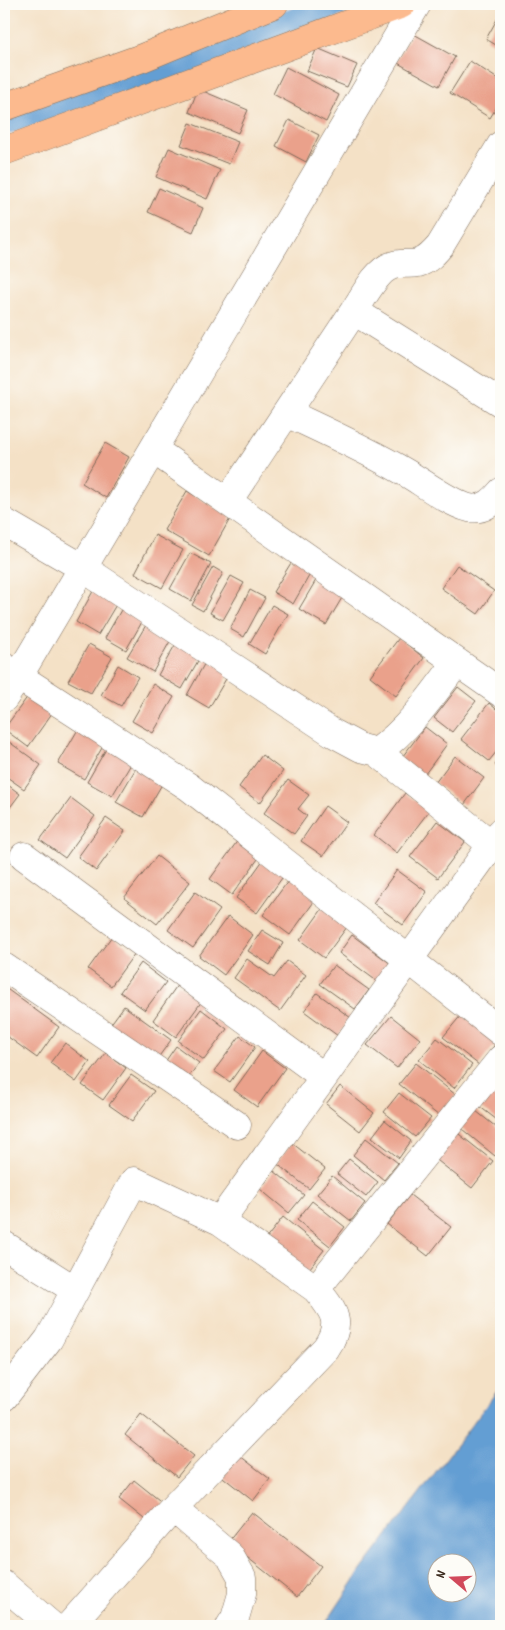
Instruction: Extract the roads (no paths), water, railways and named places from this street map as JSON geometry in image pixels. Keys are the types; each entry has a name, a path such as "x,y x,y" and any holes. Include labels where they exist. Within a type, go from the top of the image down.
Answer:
{"main road":[{"path":"4,107 142,58 274,4"},
{"path":"4,151 402,4"}],"street":[{"path":"417,4 83,568 9,681 190,787 501,1032"},
{"path":"228,501 377,277 390,266 418,263 430,257 440,246 501,145"},
{"path":"354,311 499,397"},
{"path":"287,412 401,470 458,504 470,508 480,508 493,502 501,492"},
{"path":"154,450 501,693"},
{"path":"4,522 83,568 333,733 361,748 377,752 497,838 220,1221"},
{"path":"377,752 391,742 415,718 458,662"},
{"path":"24,856 324,1077"},
{"path":"4,968 237,1125"},
{"path":"316,1289 501,1059"},
{"path":"4,1397 49,1339 134,1181 220,1221 316,1289 333,1310 335,1328 332,1339 326,1348 173,1508 69,1626"},
{"path":"4,1245 75,1290"},
{"path":"173,1508 230,1556 242,1577 242,1594 236,1618 230,1626"},
{"path":"4,1585 52,1626"}],"water":[{"path":"501,1386 501,1626 324,1626 362,1569"}],"waterway":[{"path":"4,123 160,71 338,4"}]}
